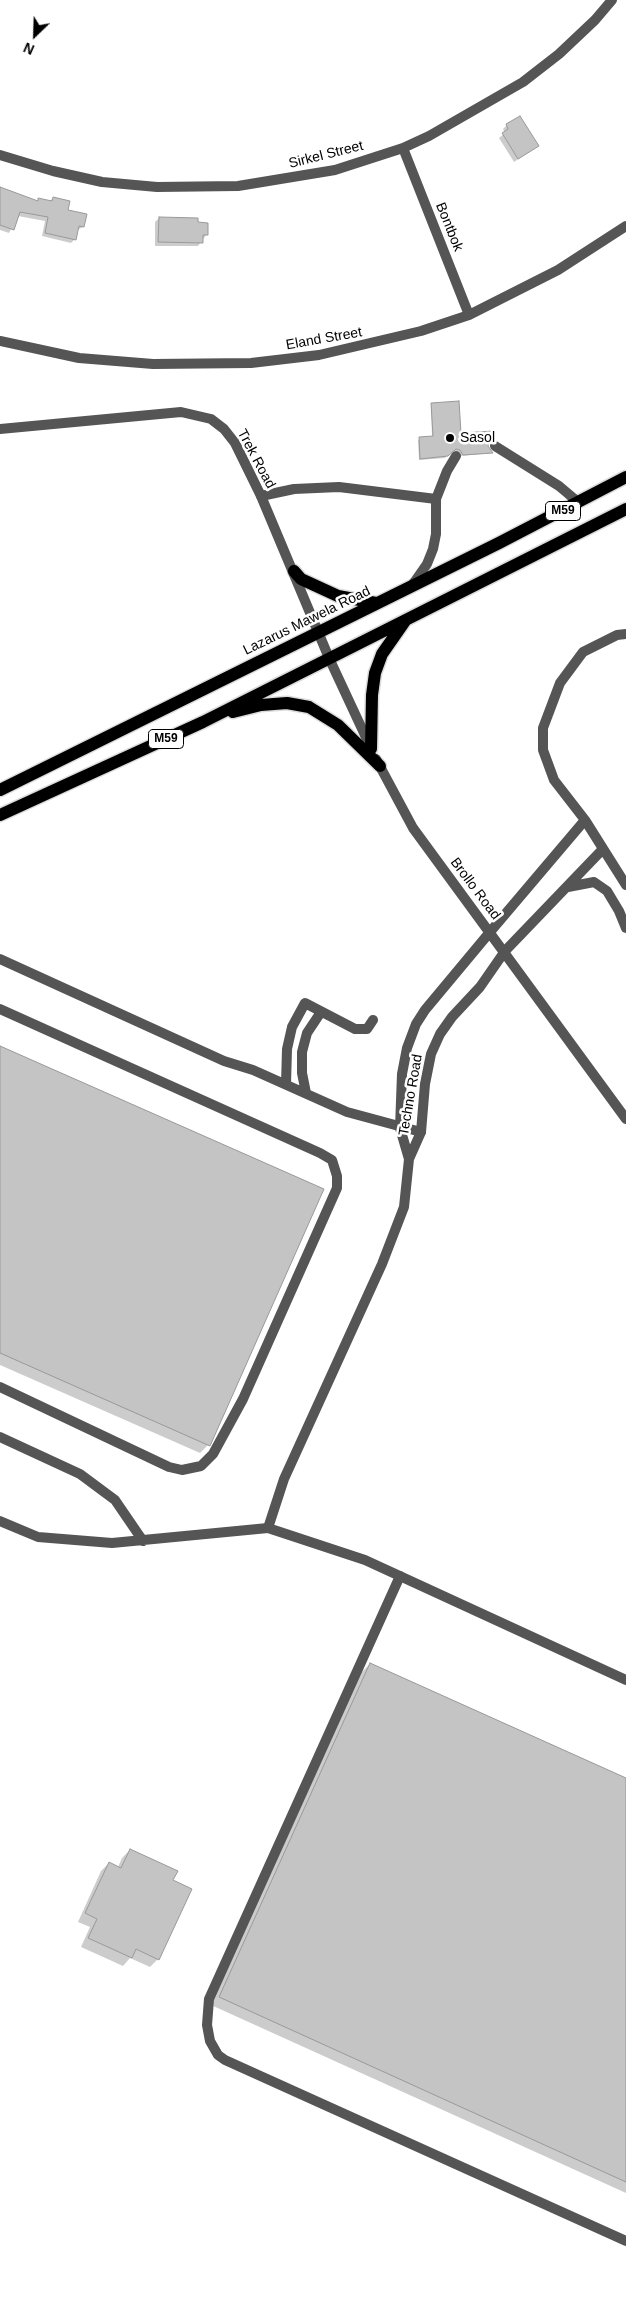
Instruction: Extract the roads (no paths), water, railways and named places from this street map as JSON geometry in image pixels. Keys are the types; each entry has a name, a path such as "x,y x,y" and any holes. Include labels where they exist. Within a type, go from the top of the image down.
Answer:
{"main road":[{"name":"Lazarus Mawela Road","path":"0,790 626,477"},
{"name":"M59","path":"0,815 203,722 408,617 626,509"},
{"path":"294,571 301,579 338,596 376,603"},
{"path":"371,749 372,695 375,673 386,646 408,617"},
{"path":"203,722 261,706 297,704 324,715 338,725 380,766"}],"street":[{"name":"Sirkel Street","path":"0,155 53,171 102,182 157,187 212,188 308,176 335,170 403,148 449,125 523,82 559,54 595,20 612,0"},
{"name":"Bontbok","path":"403,148 469,315"},
{"name":"Eland Street","path":"0,341 58,354 107,361 180,365 251,364 319,355 422,332 469,315 558,270 626,226"},
{"name":"Trek Road","path":"0,429 181,412 211,419 224,429 235,443 294,571 329,658"},
{"path":"495,446 559,486 578,502"},
{"path":"413,584 427,564 433,550 436,534 436,499 456,456"},
{"path":"261,496 294,489 339,487 436,499"},
{"path":"626,634 617,635 583,652 560,682 543,728 543,750 554,780 584,820 626,885"},
{"name":"Brollo Road","path":"329,658 371,749 413,828 505,951 626,1120"},
{"name":"Techno Road","path":"409,1159 400,1128 402,1074 407,1048 416,1024 440,990 584,820"},
{"name":"Techno Road","path":"409,1159 421,1132 427,1070 440,1034 462,1004 480,987 505,951 602,850"},
{"path":"567,887 594,882 606,891 626,928"},
{"path":"0,959 224,1061 286,1084 347,1112 400,1128 421,1132"},
{"path":"286,1084 287,1049 291,1034 305,1004 355,1030 367,1029 373,1020"},
{"path":"0,1009 320,1153 332,1160 337,1182 337,1188 243,1399 213,1454 201,1466 182,1470 169,1467 0,1386"},
{"path":"306,1093 302,1073 302,1052 313,1022 321,1012"},
{"path":"268,1528 284,1479 393,1238 404,1207 409,1159"},
{"path":"0,1437 80,1474 115,1500 143,1541"},
{"path":"0,1521 38,1537 112,1543 268,1528 343,1551 626,1680"},
{"path":"400,1576 209,1999 207,2025 210,2041 218,2055 225,2060 626,2241"}],"place":[{"name":"Sasol","path":"450,438"}]}
